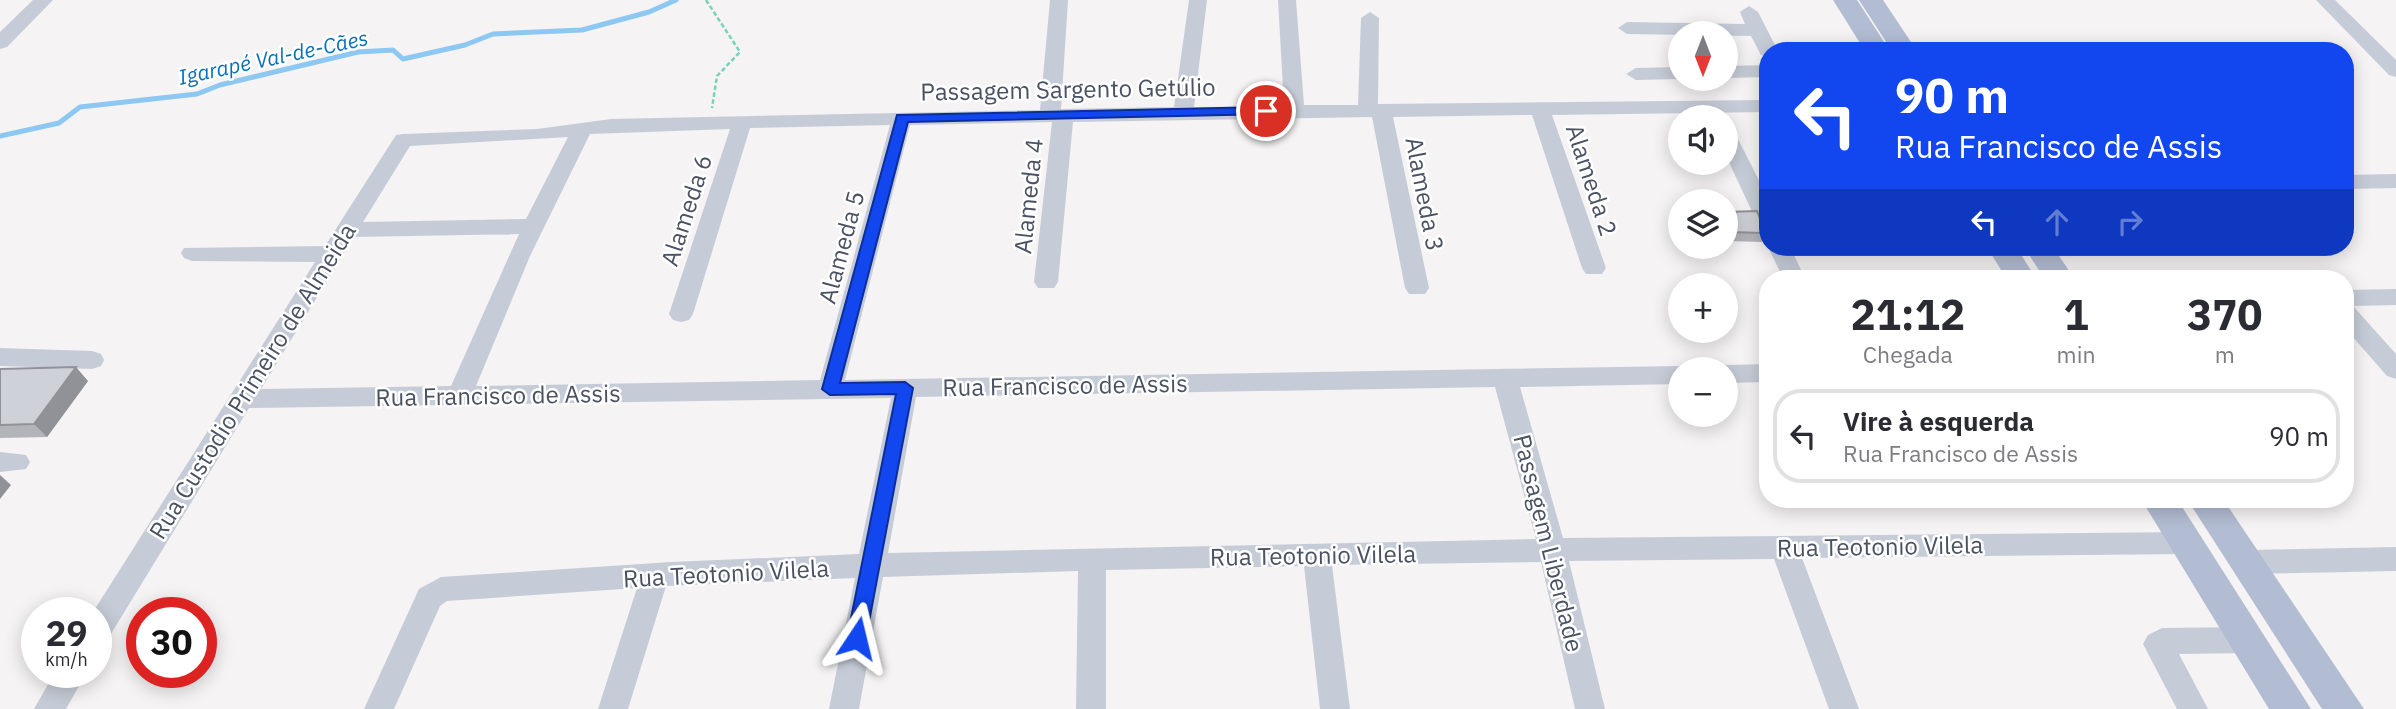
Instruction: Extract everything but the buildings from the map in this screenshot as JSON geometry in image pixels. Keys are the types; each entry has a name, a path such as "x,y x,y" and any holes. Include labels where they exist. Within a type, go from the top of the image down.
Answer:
{"main road":[{"path":"1845,0 1872,42"},
{"path":"1871,0 1899,42"},
{"path":"2164,508 2291,709"},
{"path":"2210,508 2344,709"}],"street":[{"path":"0,43 44,0"},
{"name":"Alameda 4","path":"1046,282 1056,115 1059,0"},
{"path":"1183,113 1198,0"},
{"path":"1287,0 1294,111"},
{"path":"2328,3 2387,53 2396,71"},
{"path":"1749,12 1763,42"},
{"name":"Alameda 3","path":"1370,18 1375,111 1416,288"},
{"path":"1627,28 1757,30"},
{"path":"1738,72 1759,71"},
{"path":"1636,74 1668,73"},
{"name":"Passagem Sargento Getúlio","path":"1738,106 1759,106"},
{"name":"Passagem Sargento Getúlio","path":"413,138 537,135 583,127 902,118 1540,108 1668,110"},
{"name":"Alameda 2","path":"1540,108 1594,268"},
{"name":"Alameda 5","path":"830,389 902,118"},
{"name":"Alameda 6","path":"681,314 742,122"},
{"path":"459,396 534,226 583,127"},
{"name":"Rua Custodio Primeiro de Almeida","path":"112,607 398,145 413,138"},
{"path":"1738,160 1759,203"},
{"path":"2354,182 2396,181"},
{"path":"345,230 534,226"},
{"path":"192,253 330,254"},
{"path":"2354,298 2396,297"},
{"path":"2354,322 2396,370"},
{"path":"0,357 92,360"},
{"path":"1738,374 1759,373"},
{"name":"Rua Francisco de Assis","path":"240,399 1668,375"},
{"name":"Passagem Liberdade","path":"1505,378 1552,548 1590,709"},
{"path":"844,709 869,566 905,388"},
{"name":"Rua Teotonio Vilela","path":"379,709 429,598 441,589 869,566 1092,559 1552,548 2186,543"},
{"path":"1784,547 1844,709"},
{"path":"1317,555 1335,709"},
{"path":"1091,709 1092,559"},
{"path":"2246,562 2396,559"},
{"path":"613,709 654,576"},
{"path":"2193,709 2158,644 2162,640 2249,640"},
{"path":"49,709 62,688"}],"path":[{"path":"706,0 740,52 717,76 709,123"}],"waterway":[{"name":"Igarapé Val-de-Cães","path":"0,136 59,123 80,107 197,94 220,85 358,52 393,50 403,59 465,45 493,34 582,30 649,12 676,0"}],"route":[{"path":"857,638 905,388 830,389 902,118 1266,111"}]}
